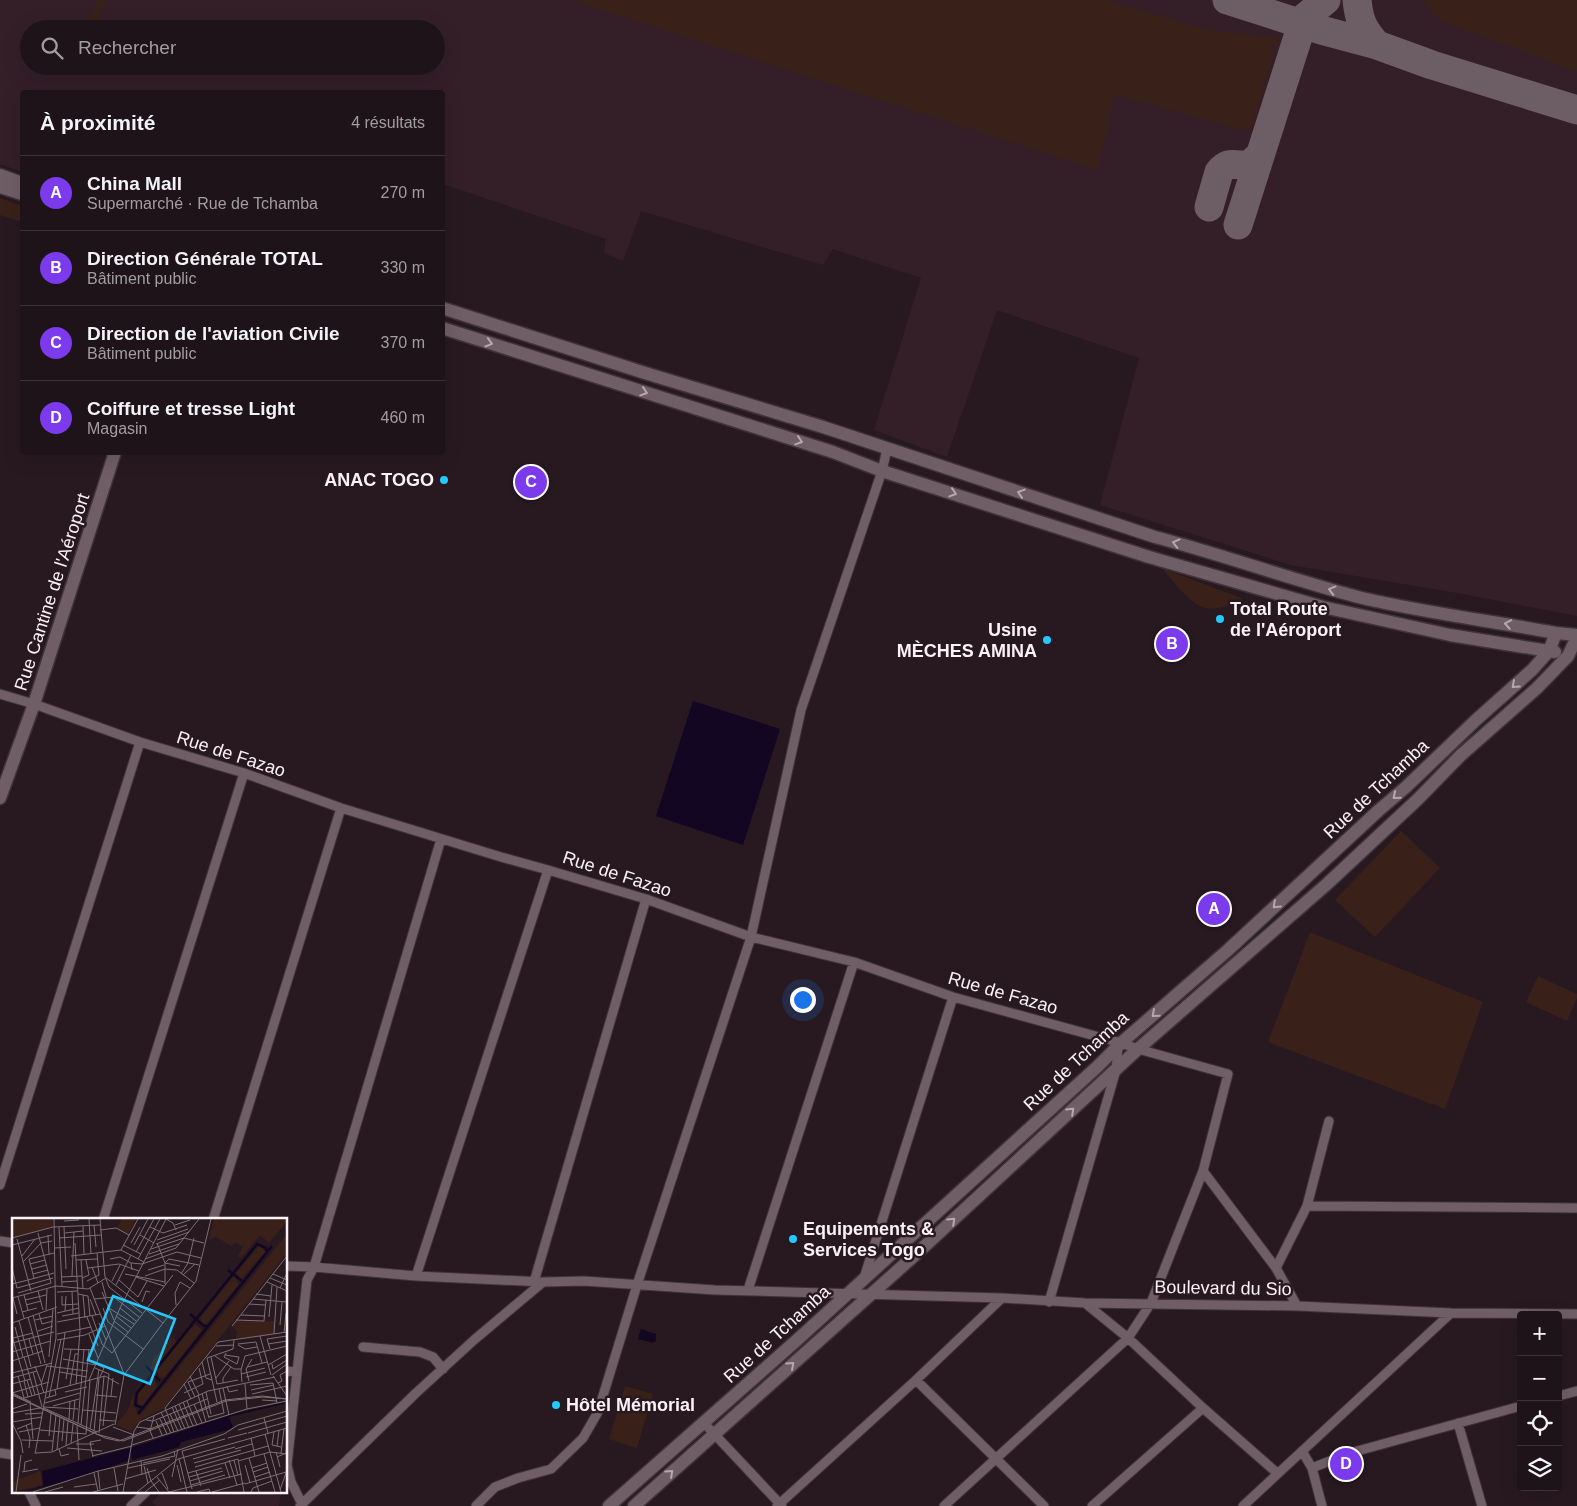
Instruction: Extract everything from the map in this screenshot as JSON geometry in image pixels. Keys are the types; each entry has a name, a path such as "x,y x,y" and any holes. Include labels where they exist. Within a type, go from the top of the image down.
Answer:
{"main road":[{"path":"0,176 20,182"},
{"path":"0,187 20,193"},
{"path":"445,309 822,427 1155,538 1328,589 1374,600 1577,636"},
{"path":"445,329 786,437 882,471 1149,557 1323,607 1441,633 1573,656"},
{"name":"Rue Cantine de l'Aéroport","path":"1,790 34,704 114,455"},
{"name":"Rue de Tchamba","path":"609,1506 704,1423 1120,1045 1228,950 1378,811 1406,788 1476,720 1532,670 1549,651 1556,633"},
{"name":"Rue de Tchamba","path":"634,1506 869,1294 922,1249 1138,1049 1327,884 1418,798 1461,754 1573,656 1577,636"}],"street":[{"path":"476,1506 495,1487 550,1469 582,1438 598,1412 637,1285 750,937 801,710 882,471 887,449"},
{"name":"Rue de Fazao","path":"0,694 34,704 140,742 244,773 341,808 646,899 750,937 854,962 953,997 1228,1074 1202,1171"},
{"path":"0,1185 140,742"},
{"path":"104,1218 244,773"},
{"path":"214,1218 341,808"},
{"path":"288,1456 308,1280 314,1266 441,839"},
{"path":"416,1276 548,870"},
{"path":"288,1469 291,1482 301,1505 402,1406 539,1282 646,899"},
{"path":"748,1290 854,962"},
{"path":"863,1279 953,997"},
{"path":"1049,1302 1116,1070 1120,1045"},
{"path":"1276,1268 1307,1206 1329,1121"},
{"path":"1202,1171 1276,1268 1297,1306"},
{"path":"944,1506 1128,1338 1151,1303 1202,1171"},
{"path":"1307,1206 1577,1208"},
{"name":"Boulevard du Sio","path":"288,1266 314,1266 416,1276 539,1282 584,1281 715,1290 1002,1298 1084,1303 1297,1306 1451,1313 1577,1314"},
{"path":"704,1423 780,1505 1002,1298"},
{"path":"1084,1303 1128,1338 1203,1408 1277,1473"},
{"path":"1243,1506 1451,1313"},
{"path":"363,1347 420,1352 433,1357 443,1369"},
{"path":"288,1371 297,1372"},
{"path":"916,1380 1044,1506"},
{"path":"1562,1395 1577,1391"},
{"path":"1312,1468 1350,1453 1517,1407"},
{"path":"1092,1506 1203,1408"},
{"path":"1458,1424 1482,1506"},
{"path":"1302,1451 1312,1468 1322,1506"},
{"path":"30,1494 36,1506"},
{"path":"131,1506 144,1494"}],"shaded area":[{"path":"0,0 1577,0 1577,616 1463,594 1291,565 1100,505 1139,358 997,310 947,457 874,430 921,278 833,249 823,265 641,211 623,261 604,253 606,239 445,185 445,90 20,90 20,171 0,164"},
{"path":"98,0 106,0 99,20 88,20"},
{"path":"571,0 1105,0 1210,30 1262,37 1279,36 1250,132 1115,95 1097,170"},
{"path":"1423,0 1577,0 1577,72 1444,22 1432,13"},
{"path":"0,198 20,205 20,221 0,215"},
{"path":"1164,569 1241,598 1243,601 1242,603 1219,608 1200,606 1183,593"},
{"path":"693,701 780,729 743,845 656,816"},
{"path":"1401,831 1440,868 1375,937 1335,900"},
{"path":"1310,932 1483,1002 1445,1109 1268,1042"},
{"path":"1538,976 1577,994 1567,1021 1526,1002"},
{"path":"641,1329 656,1334 656,1342 638,1339"},
{"path":"625,1386 653,1394 637,1448 609,1439"},
{"path":"160,1494 281,1494 279,1506 156,1506 152,1502"}],"taxiway":[{"path":"1227,0 1321,30 1377,45 1432,65 1577,110"},
{"path":"1238,225 1304,18 1326,0"},
{"path":"1357,0 1363,24 1377,45"},
{"path":"1209,207 1219,172 1232,164 1247,165 1259,156"}],"place":[{"name":"ANAC TOGO","path":"444,480"},
{"name":"Direction de l'aviation Civile","path":"531,482"},
{"name":"Total Route de l'Aéroport","path":"1220,619"},
{"name":"Usine MÈCHES AMINA","path":"1047,640"},
{"name":"Direction Générale TOTAL","path":"1172,644"},
{"name":"China Mall","path":"1214,909"},
{"name":"Equipements & Services Togo","path":"793,1239"},
{"name":"Hôtel Mémorial","path":"556,1405"},
{"name":"Coiffure et tresse Light","path":"1346,1464"}]}
